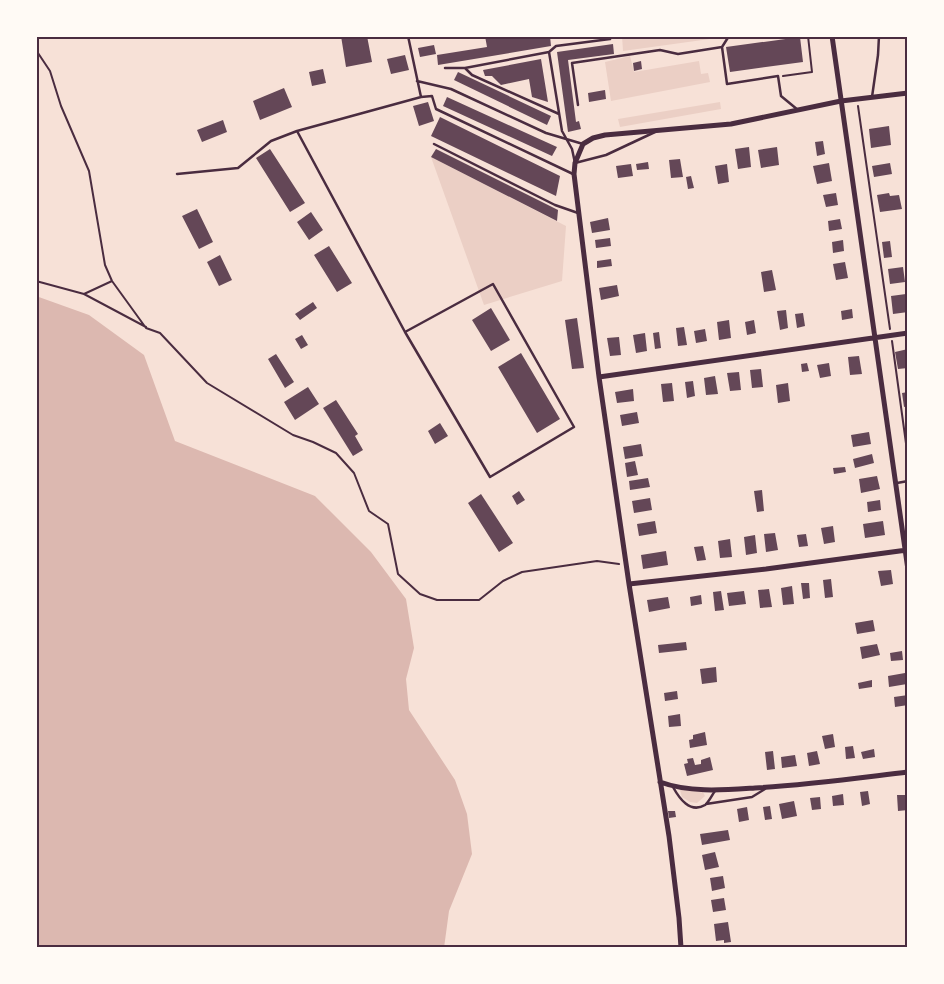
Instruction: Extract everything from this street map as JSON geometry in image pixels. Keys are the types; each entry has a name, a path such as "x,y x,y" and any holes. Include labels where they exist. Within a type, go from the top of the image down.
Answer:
{"street":[{"path":"832,36 908,570"},
{"path":"681,948 680,918 669,836 599,377 578,213 574,174 575,163 583,144 604,135 731,124 841,101 908,93"},
{"path":"599,377 908,333"},
{"path":"630,584 906,550"},
{"path":"660,782 673,787 716,790 800,785 908,772"}],"lane":[{"path":"408,36 420,97"},
{"path":"575,36 575,43"},
{"path":"445,68 465,68 549,52 556,46 610,39 609,36"},
{"path":"729,36 722,47 727,84 778,76 781,96 798,110"},
{"path":"872,97 879,36"},
{"path":"578,105 572,63 660,50 678,54 722,47"},
{"path":"549,52 562,132 572,149 575,163 606,155 656,132"},
{"path":"465,68 472,75 559,114"},
{"path":"417,82 451,89 546,133 583,144"},
{"path":"176,174 238,168 271,141 297,131 420,97 432,96 436,109 574,174"},
{"path":"297,131 405,332 490,477 574,427 493,284 405,332"},
{"path":"434,144 555,205 578,213"},
{"path":"895,483 908,481"},
{"path":"673,787 680,800 688,806 697,807 752,797 768,787"},
{"path":"706,804 716,790"}],"path":[{"path":"778,76 812,72 808,36"},
{"path":"36,50 50,71 61,106 89,171 105,265 112,281 146,328"},
{"path":"857,99 908,458"},
{"path":"36,281 84,294 146,328 160,333 207,383 293,435 336,453 354,473 368,511 388,524 398,574 420,594 437,600 479,600 503,580 522,572 597,561 627,566"},
{"path":"84,294 112,281"}],"shaded area":[{"path":"622,36 717,36 717,38 623,51"},
{"path":"630,56 634,72 699,61 701,74 708,73 710,82 611,101 605,62"},
{"path":"720,102 721,109 620,127 618,119"},
{"path":"431,157 566,226 562,281 484,305"},
{"path":"36,296 89,315 144,355 175,441 315,496 371,552 406,599 414,648 406,679 409,710 455,780 467,814 472,854 449,911 444,948 36,948"},
{"path":"680,790 703,792 705,796 697,803 690,802 682,797"}],"building":[{"path":"341,36 367,36 372,62 346,67"},
{"path":"485,36 550,36 551,46 438,65 437,55 487,47"},
{"path":"800,37 803,62 730,72 726,47"},
{"path":"613,44 614,54 568,60 576,122 579,121 581,129 568,132 557,52"},
{"path":"434,45 436,54 420,57 418,48"},
{"path":"405,55 409,70 391,74 387,59"},
{"path":"541,59 548,102 532,97 529,79 501,85 492,76 485,76 483,70"},
{"path":"641,61 642,69 634,71 633,63"},
{"path":"323,69 326,83 312,86 309,72"},
{"path":"458,72 551,116 547,125 454,80"},
{"path":"284,88 292,107 260,120 253,101"},
{"path":"605,90 606,99 589,102 588,93"},
{"path":"447,97 557,147 552,156 443,106"},
{"path":"428,102 434,121 419,126 413,106"},
{"path":"440,117 560,176 556,196 431,136"},
{"path":"223,120 227,132 202,142 197,130"},
{"path":"889,126 891,145 871,148 869,129"},
{"path":"823,141 825,154 817,156 815,142"},
{"path":"749,147 751,167 738,169 735,149"},
{"path":"777,147 779,165 761,168 758,150"},
{"path":"270,149 305,203 290,212 256,158"},
{"path":"436,149 558,210 557,221 431,157"},
{"path":"680,159 683,177 671,178 669,160"},
{"path":"648,162 649,169 637,170 636,164"},
{"path":"829,163 832,181 817,184 813,166"},
{"path":"890,163 892,174 874,177 872,166"},
{"path":"631,164 633,176 618,178 616,166"},
{"path":"727,164 729,182 718,184 715,166"},
{"path":"691,176 694,188 688,189 686,177"},
{"path":"836,193 838,205 826,207 823,195"},
{"path":"889,193 890,196 899,195 902,209 880,212 877,195"},
{"path":"197,209 213,242 199,249 182,216"},
{"path":"311,212 323,230 309,240 297,222"},
{"path":"608,218 610,230 592,233 590,222"},
{"path":"840,219 842,229 829,231 828,221"},
{"path":"610,238 611,246 596,248 595,240"},
{"path":"843,240 844,251 833,253 832,242"},
{"path":"890,241 892,257 884,258 882,242"},
{"path":"329,246 352,283 337,292 314,255"},
{"path":"220,255 232,280 219,286 207,262"},
{"path":"611,259 612,266 597,268 597,261"},
{"path":"845,262 848,278 836,280 833,264"},
{"path":"903,267 905,282 890,284 888,269"},
{"path":"772,270 776,290 764,292 761,272"},
{"path":"617,285 619,296 601,300 599,288"},
{"path":"906,294 908,312 893,314 891,296"},
{"path":"313,302 317,308 300,320 295,314"},
{"path":"491,308 510,340 491,351 472,320"},
{"path":"852,309 853,318 842,320 841,311"},
{"path":"786,310 788,328 780,330 777,311"},
{"path":"803,313 805,326 797,328 795,314"},
{"path":"577,318 584,368 572,369 565,320"},
{"path":"729,320 731,338 719,340 717,322"},
{"path":"754,320 756,333 747,335 745,322"},
{"path":"684,327 687,345 678,346 676,328"},
{"path":"705,329 707,341 696,343 694,331"},
{"path":"659,332 661,348 655,349 653,333"},
{"path":"645,333 647,351 636,353 633,335"},
{"path":"302,335 308,345 301,349 295,339"},
{"path":"619,337 621,355 610,356 607,338"},
{"path":"908,349 908,368 898,369 895,352"},
{"path":"521,353 560,419 537,433 498,367"},
{"path":"276,354 294,382 285,388 268,359"},
{"path":"859,356 862,374 850,375 848,357"},
{"path":"807,363 809,371 802,372 801,364"},
{"path":"829,363 831,376 820,378 817,365"},
{"path":"761,369 763,387 752,388 750,370"},
{"path":"739,372 741,390 730,391 727,373"},
{"path":"715,376 718,394 706,395 704,378"},
{"path":"693,381 695,396 687,398 685,382"},
{"path":"672,383 674,401 663,402 661,384"},
{"path":"788,383 790,401 778,403 776,385"},
{"path":"308,387 319,404 295,420 284,402"},
{"path":"633,389 634,401 617,403 615,392"},
{"path":"908,392 908,406 904,407 902,393"},
{"path":"336,400 358,434 355,436 363,450 353,456 323,408"},
{"path":"637,412 639,423 622,426 620,415"},
{"path":"440,423 448,436 435,444 428,431"},
{"path":"869,432 871,444 853,447 851,435"},
{"path":"641,444 643,456 625,459 623,447"},
{"path":"872,454 874,463 855,468 853,459"},
{"path":"635,461 638,475 627,477 625,463"},
{"path":"845,467 846,472 834,474 833,468"},
{"path":"877,476 880,489 861,493 859,479"},
{"path":"648,478 650,487 630,490 629,481"},
{"path":"762,490 764,511 757,512 754,491"},
{"path":"519,491 525,500 517,505 512,496"},
{"path":"481,494 513,543 499,552 468,503"},
{"path":"650,498 652,510 634,513 632,501"},
{"path":"880,500 881,510 868,512 867,502"},
{"path":"655,521 657,533 639,536 637,524"},
{"path":"883,521 885,535 865,538 863,524"},
{"path":"833,526 835,542 824,544 821,528"},
{"path":"775,533 778,550 766,552 764,534"},
{"path":"806,534 808,546 799,547 797,535"},
{"path":"755,535 757,553 746,555 744,537"},
{"path":"730,539 732,557 720,558 718,541"},
{"path":"703,546 706,560 697,561 694,547"},
{"path":"666,551 668,565 643,569 641,555"},
{"path":"891,570 893,584 881,586 878,571"},
{"path":"831,579 833,597 825,598 823,580"},
{"path":"801,583 809,583 810,598 803,599"},
{"path":"792,586 794,604 783,605 781,588"},
{"path":"769,589 772,607 760,608 758,590"},
{"path":"721,591 724,610 715,611 713,592"},
{"path":"744,591 746,604 729,606 727,593"},
{"path":"701,595 702,604 691,606 690,597"},
{"path":"668,597 670,608 649,612 647,600"},
{"path":"873,620 875,631 857,634 855,623"},
{"path":"686,642 687,650 659,653 658,645"},
{"path":"877,644 880,655 862,659 860,647"},
{"path":"902,651 903,660 891,661 890,653"},
{"path":"716,667 717,682 702,684 700,669"},
{"path":"905,673 907,684 889,687 888,676"},
{"path":"872,680 872,687 859,689 858,683"},
{"path":"677,691 678,699 665,701 664,693"},
{"path":"908,695 908,705 895,707 894,697"},
{"path":"680,714 681,726 669,727 668,716"},
{"path":"705,732 707,745 690,748 689,740 693,739 693,735"},
{"path":"833,734 835,747 825,749 822,736"},
{"path":"853,746 855,758 846,759 845,747"},
{"path":"874,749 875,757 863,759 861,752"},
{"path":"773,751 775,769 767,770 765,752"},
{"path":"817,751 820,764 809,766 807,753"},
{"path":"795,755 797,766 782,768 781,757"},
{"path":"710,757 713,770 687,776 684,764 688,763 687,759 693,758 695,765 701,764 701,760"},
{"path":"905,785 908,785 908,810 898,811 897,795 905,795"},
{"path":"868,791 870,804 862,806 860,792"},
{"path":"843,794 844,805 833,806 832,796"},
{"path":"820,797 821,809 812,810 810,798"},
{"path":"794,801 797,816 782,819 779,804"},
{"path":"770,806 772,819 765,820 763,807"},
{"path":"747,807 749,820 739,822 737,809"},
{"path":"668,811 675,811 676,817 669,818"},
{"path":"728,830 730,840 702,845 700,834"},
{"path":"715,852 719,867 705,870 702,855"},
{"path":"723,876 725,888 712,891 710,878"},
{"path":"724,898 726,910 713,912 711,900"},
{"path":"728,922 731,942 724,943 724,940 716,941 714,924"}]}
